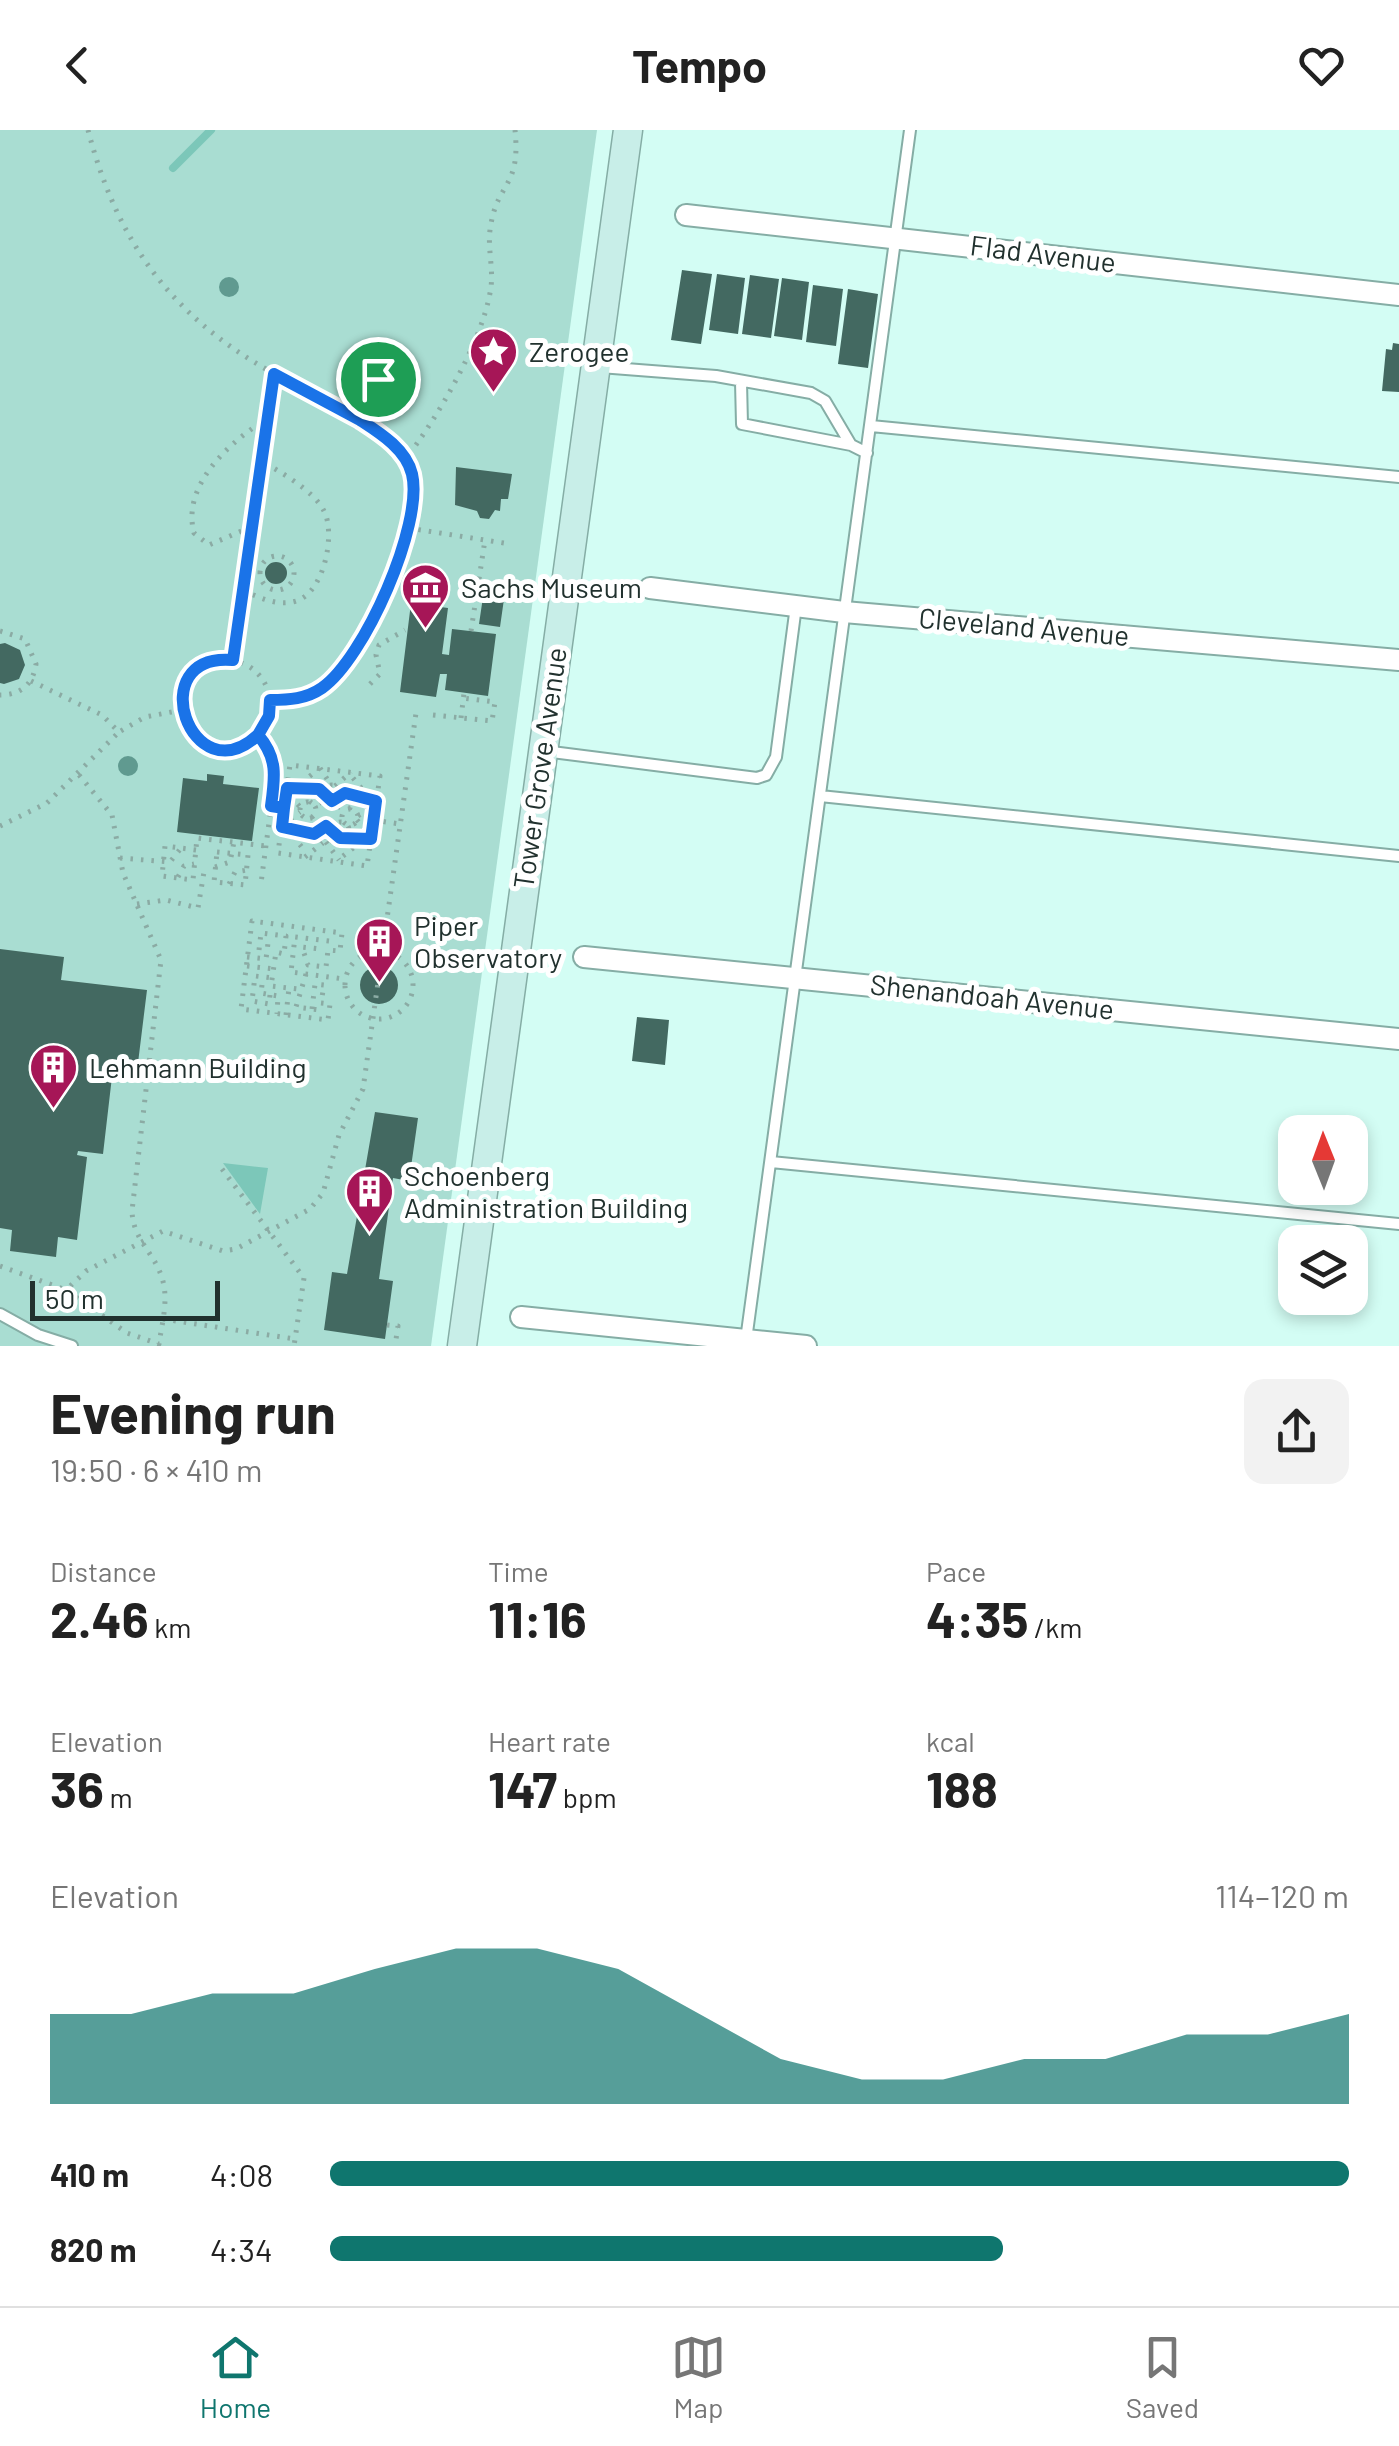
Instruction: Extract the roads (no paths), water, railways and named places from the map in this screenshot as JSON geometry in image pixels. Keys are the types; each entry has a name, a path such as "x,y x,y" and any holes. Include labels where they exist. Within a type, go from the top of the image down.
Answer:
{"street":[{"name":"Tower Grove Avenue","path":"462,1346 628,130"},
{"name":"Flad Avenue","path":"686,215 1399,295"},
{"name":"Cleveland Avenue","path":"650,588 844,612 1399,660"},
{"name":"Shenandoah Avenue","path":"584,957 1399,1038"},
{"path":"521,1316 746,1343 806,1346"}],"lane":[{"path":"746,1343 910,130"},
{"path":"594,366 811,392 825,401 850,445"},
{"path":"741,382 742,424 850,445 867,453"},
{"path":"871,426 1399,477"},
{"path":"543,750 757,778 766,775 776,757 796,606"},
{"path":"820,796 1399,856"},
{"path":"771,1162 1399,1224"},
{"path":"0,1314 38,1335 72,1346"}],"waterway":[{"path":"173,168 211,130"}],"place":[{"name":"Zerogee","path":"494,394"},
{"name":"Sachs Museum","path":"426,630"},
{"name":"Piper Observatory","path":"379,984"},
{"name":"Lehmann Building","path":"54,1110"},
{"name":"Schoenberg Administration Building","path":"369,1234"}]}
